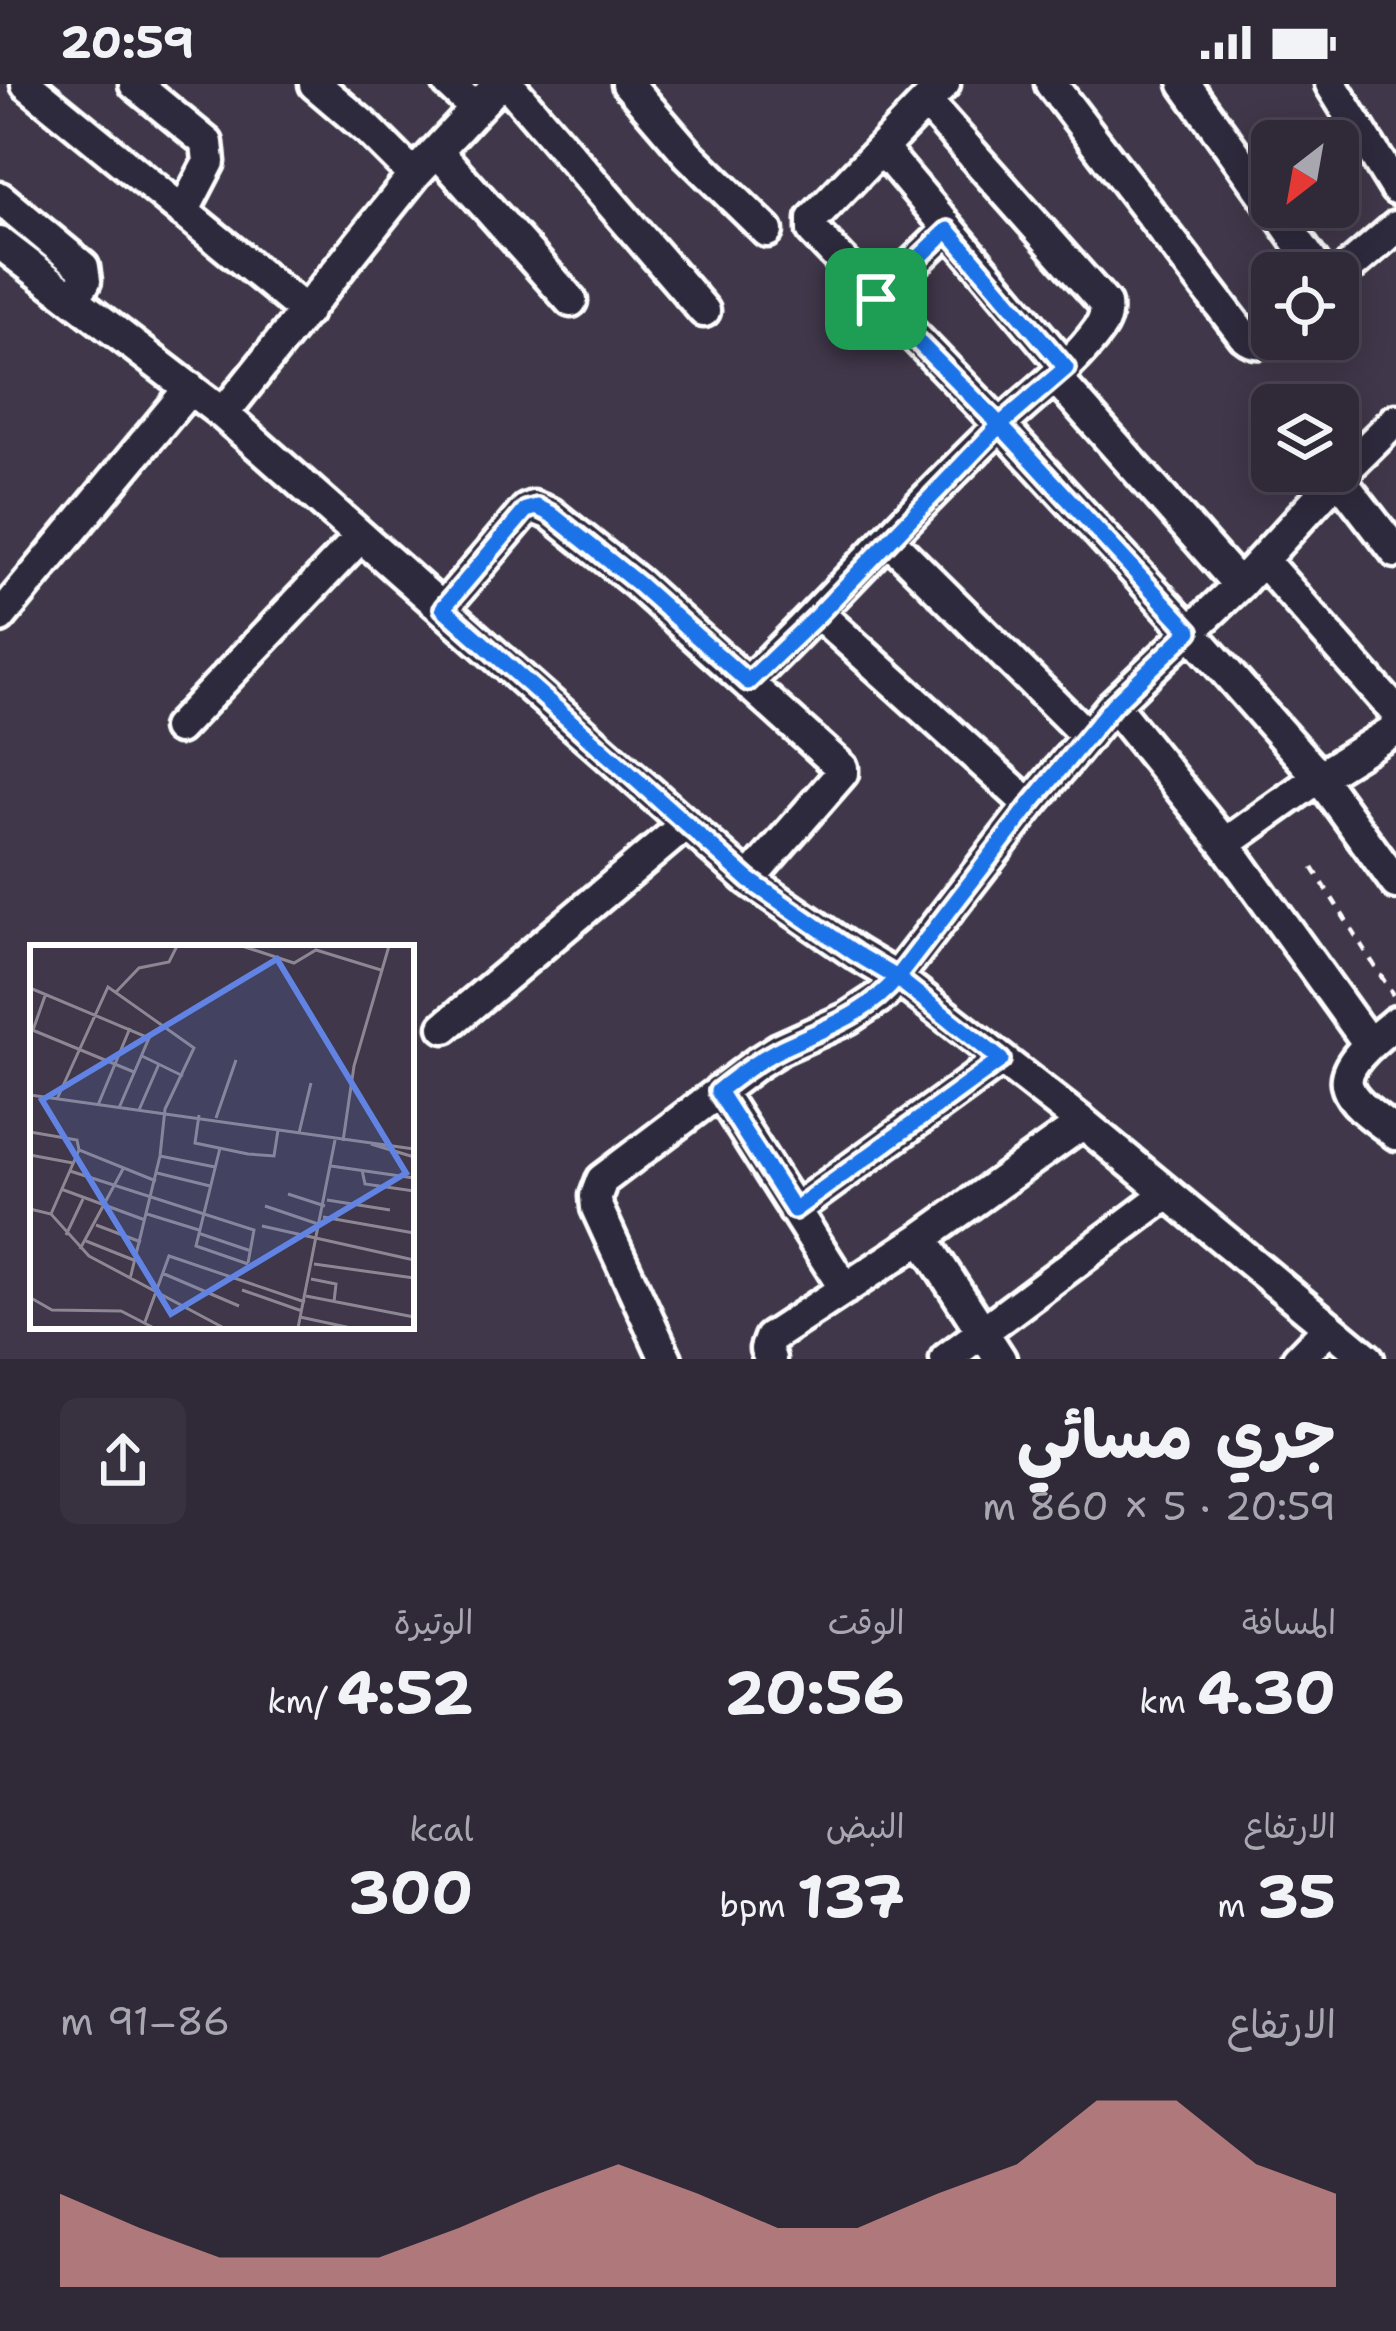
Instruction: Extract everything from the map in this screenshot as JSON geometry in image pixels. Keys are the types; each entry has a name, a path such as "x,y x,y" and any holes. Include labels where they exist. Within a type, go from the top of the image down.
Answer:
{"street":[{"path":"27,84 306,312"},
{"path":"135,84 207,143 209,162 183,212"},
{"path":"315,84 414,175"},
{"path":"449,84 475,108"},
{"path":"223,414 414,175 503,84 704,310"},
{"path":"628,84 688,154 767,231"},
{"path":"1051,84 1251,342"},
{"path":"1185,84 1251,176"},
{"path":"1331,84 1396,189"},
{"path":"935,93 811,224 813,232 1190,631 1319,778 1396,883"},
{"path":"748,682 1000,425 1060,372 1106,316 1105,304 934,108 935,93"},
{"path":"882,149 1239,585"},
{"path":"437,151 571,301"},
{"path":"0,198 83,267 86,281 74,299"},
{"path":"1359,260 1396,227"},
{"path":"876,299 948,230"},
{"path":"0,243 223,414 749,880 897,978 1369,1359"},
{"path":"0,617 190,388"},
{"path":"1359,456 1396,420"},
{"path":"666,1359 597,1208 598,1187 609,1173 779,1049 867,1008 883,995 1113,705 1263,561 1325,492"},
{"path":"1350,492 1396,552"},
{"path":"443,608 526,510 537,507 637,583 842,768 749,880"},
{"path":"178,728 360,537"},
{"path":"889,540 1087,736"},
{"path":"1263,561 1396,712"},
{"path":"819,614 1030,805"},
{"path":"1113,705 1225,844 1369,1044"},
{"path":"1225,844 1396,729"},
{"path":"445,1027 685,825"},
{"path":"1396,1022 1369,1044 1347,1073 1346,1082 1349,1092 1396,1134"},
{"path":"794,1210 1001,1060"},
{"path":"718,1091 845,1289"},
{"path":"770,1359 766,1349 770,1338 1083,1124"},
{"path":"946,1359 1167,1194"},
{"path":"922,1238 1000,1359"},
{"path":"1298,1359 1329,1327"}],"path":[{"path":"1313,868 1396,1000"}],"route":[{"path":"876,299 948,230 1066,368 1000,425 1190,631 1113,705 1030,805 897,978 883,995 848,1018 779,1049 718,1091 794,1210 1001,1060 897,978 749,880 443,608 526,510 537,507 637,583 748,682 1000,425 876,299"}]}
